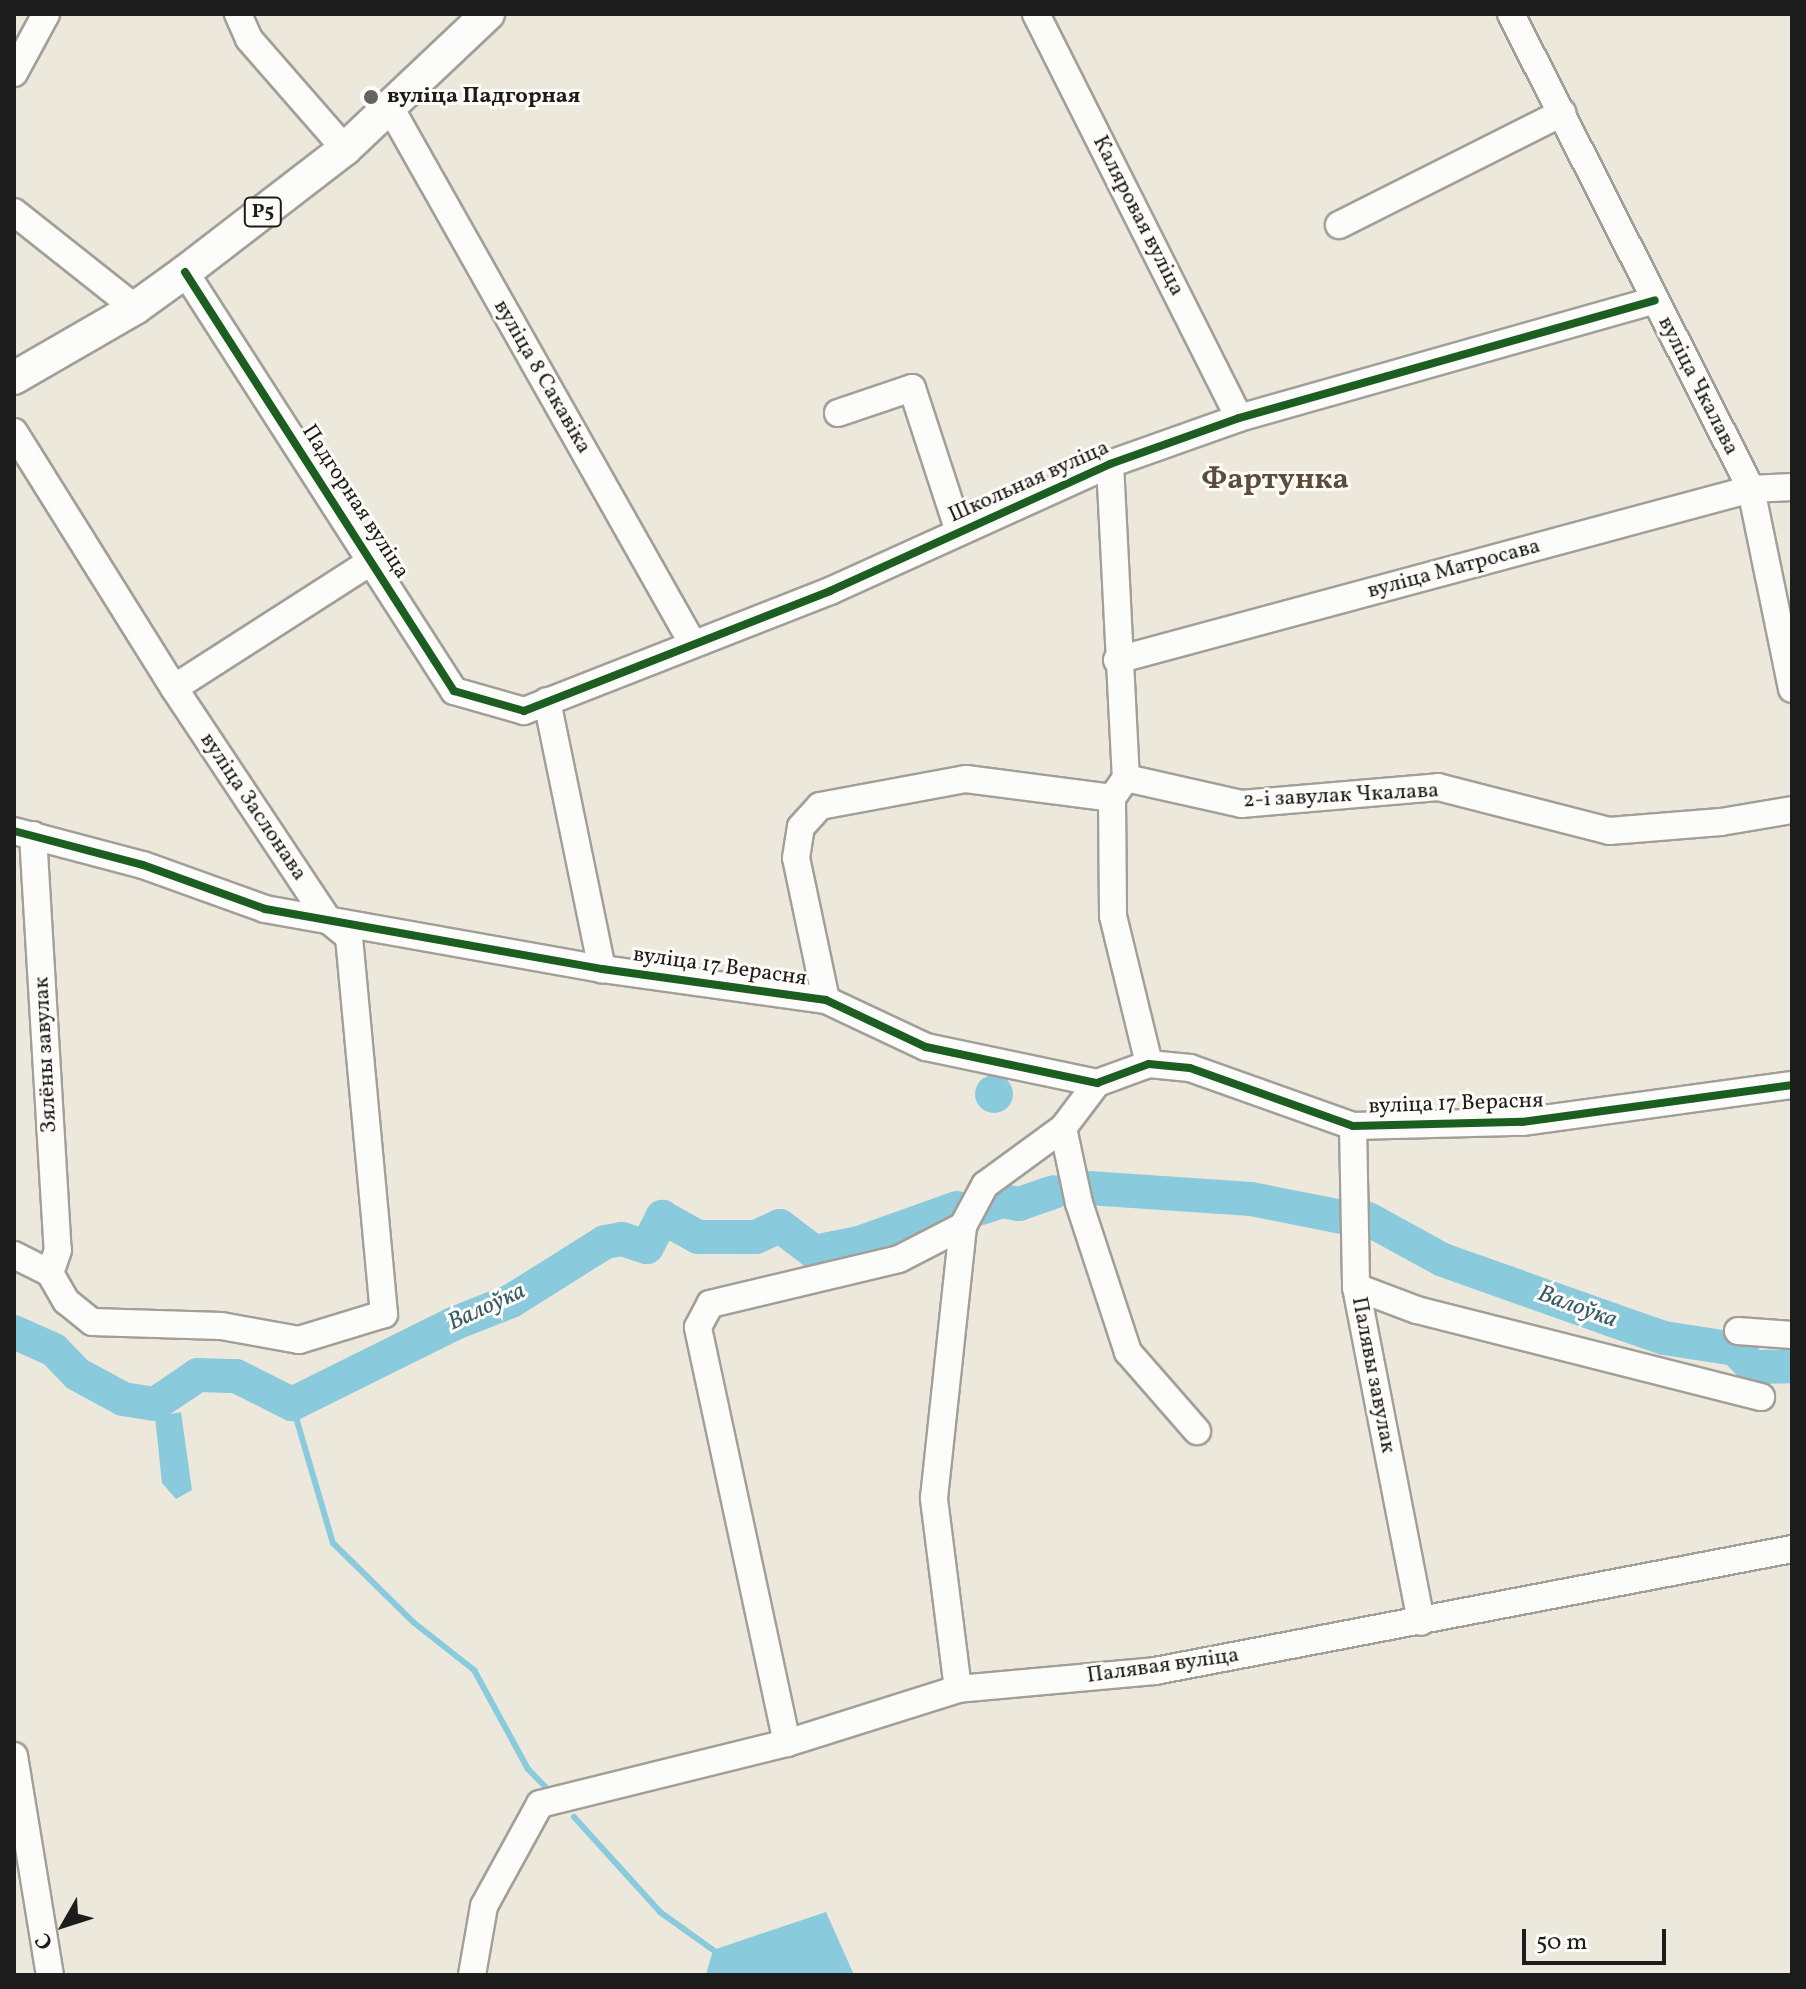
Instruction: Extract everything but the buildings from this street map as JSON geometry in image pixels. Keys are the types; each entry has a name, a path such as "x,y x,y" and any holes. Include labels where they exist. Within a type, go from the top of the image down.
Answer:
{"main road":[{"name":"Р5","path":"14,378 135,308 185,272 345,149 391,109 488,14"}],"street":[{"path":"14,73 46,14"},
{"path":"238,14 249,39 345,149"},
{"name":"Каляровая вуліца","path":"1036,14 1239,418"},
{"name":"вуліца Чкалава","path":"1511,14 1751,489 1792,689"},
{"name":"вуліца 8 Сакавіка","path":"391,109 693,644"},
{"path":"1339,225 1562,113"},
{"path":"14,212 135,308"},
{"name":"Падгорная вуліца","path":"185,272 454,691 536,706"},
{"name":"Школьная вуліца","path":"536,706 959,532 1110,464 1239,418 1655,300"},
{"path":"838,413 912,388 959,532"},
{"name":"вуліца Заслонава","path":"14,432 174,688 328,920 349,937 384,1314 299,1340 221,1326 92,1322 66,1301 50,1273"},
{"path":"1110,464 1119,788 1113,916 1149,1064"},
{"name":"вуліца Матросава","path":"1117,660 1751,489 1792,487"},
{"path":"174,688 372,561"},
{"path":"536,706 602,969"},
{"name":"2-і завулак Чкалава","path":"826,1000 796,858 801,827 820,806 966,779 1119,788 1241,804 1438,787 1609,831 1721,822 1792,810"},
{"name":"вуліца 17 Верасня","path":"23,833 143,865 265,909 602,969 826,1000 926,1047 1097,1083 1149,1064 1190,1068 1353,1126 1522,1122 1792,1085"},
{"name":"Зялёны завулак","path":"23,833 58,1250 50,1273"},
{"path":"958,1689 934,1498 963,1226 985,1185 1063,1128 1097,1083"},
{"name":"Палявы завулак","path":"1353,1126 1356,1287 1421,1622"},
{"path":"1063,1128 1079,1203 1128,1352 1197,1431"},
{"path":"787,1743 698,1327 710,1304 899,1259 963,1226"},
{"path":"14,1255 50,1273"},
{"path":"1356,1287 1417,1310 1761,1397"},
{"path":"1738,1331 1792,1335"},
{"name":"Палявая вуліца","path":"472,1975 484,1906 540,1804 787,1743 958,1689 1155,1671 1792,1549"},
{"path":"14,1756 50,1975"}],"water":[{"path":"994,1075 1007,1081 1013,1094 1007,1107 994,1113 981,1107 975,1094 981,1081"},
{"path":"181,1412 192,1490 176,1499 162,1483 155,1417"},
{"path":"826,1912 854,1975 706,1975 713,1950"}],"waterway":[{"name":"Валоўка","path":"1089,1188 1251,1199 1347,1218"},
{"name":"Валоўка","path":"981,1208 1003,1201 1019,1204 1053,1192"},
{"name":"Валоўка","path":"14,1332 54,1350 77,1374 123,1399 155,1404 198,1375 236,1376 292,1404 453,1324 511,1301 605,1242 622,1239 647,1247 662,1217 698,1237 756,1237 780,1226 814,1252 859,1243 957,1208"},
{"name":"Валоўка","path":"1368,1219 1443,1260 1612,1320 1664,1338 1735,1349 1753,1367 1792,1366"},
{"path":"292,1404 333,1543 413,1622 474,1670 528,1769 550,1792"},
{"path":"574,1817 660,1912 713,1950"}],"cycle path":[{"path":"185,272 454,691 524,711 830,591 1110,464 1239,418 1655,300"},
{"path":"14,831 143,865 265,909 602,969 826,1000 926,1047 1097,1083 1149,1064 1190,1068 1353,1126 1522,1122 1792,1085"}],"place":[{"name":"вуліца Падгорная","path":"371,97"}],"district":[{"name":"Фартунка","path":"1275,480"}]}
